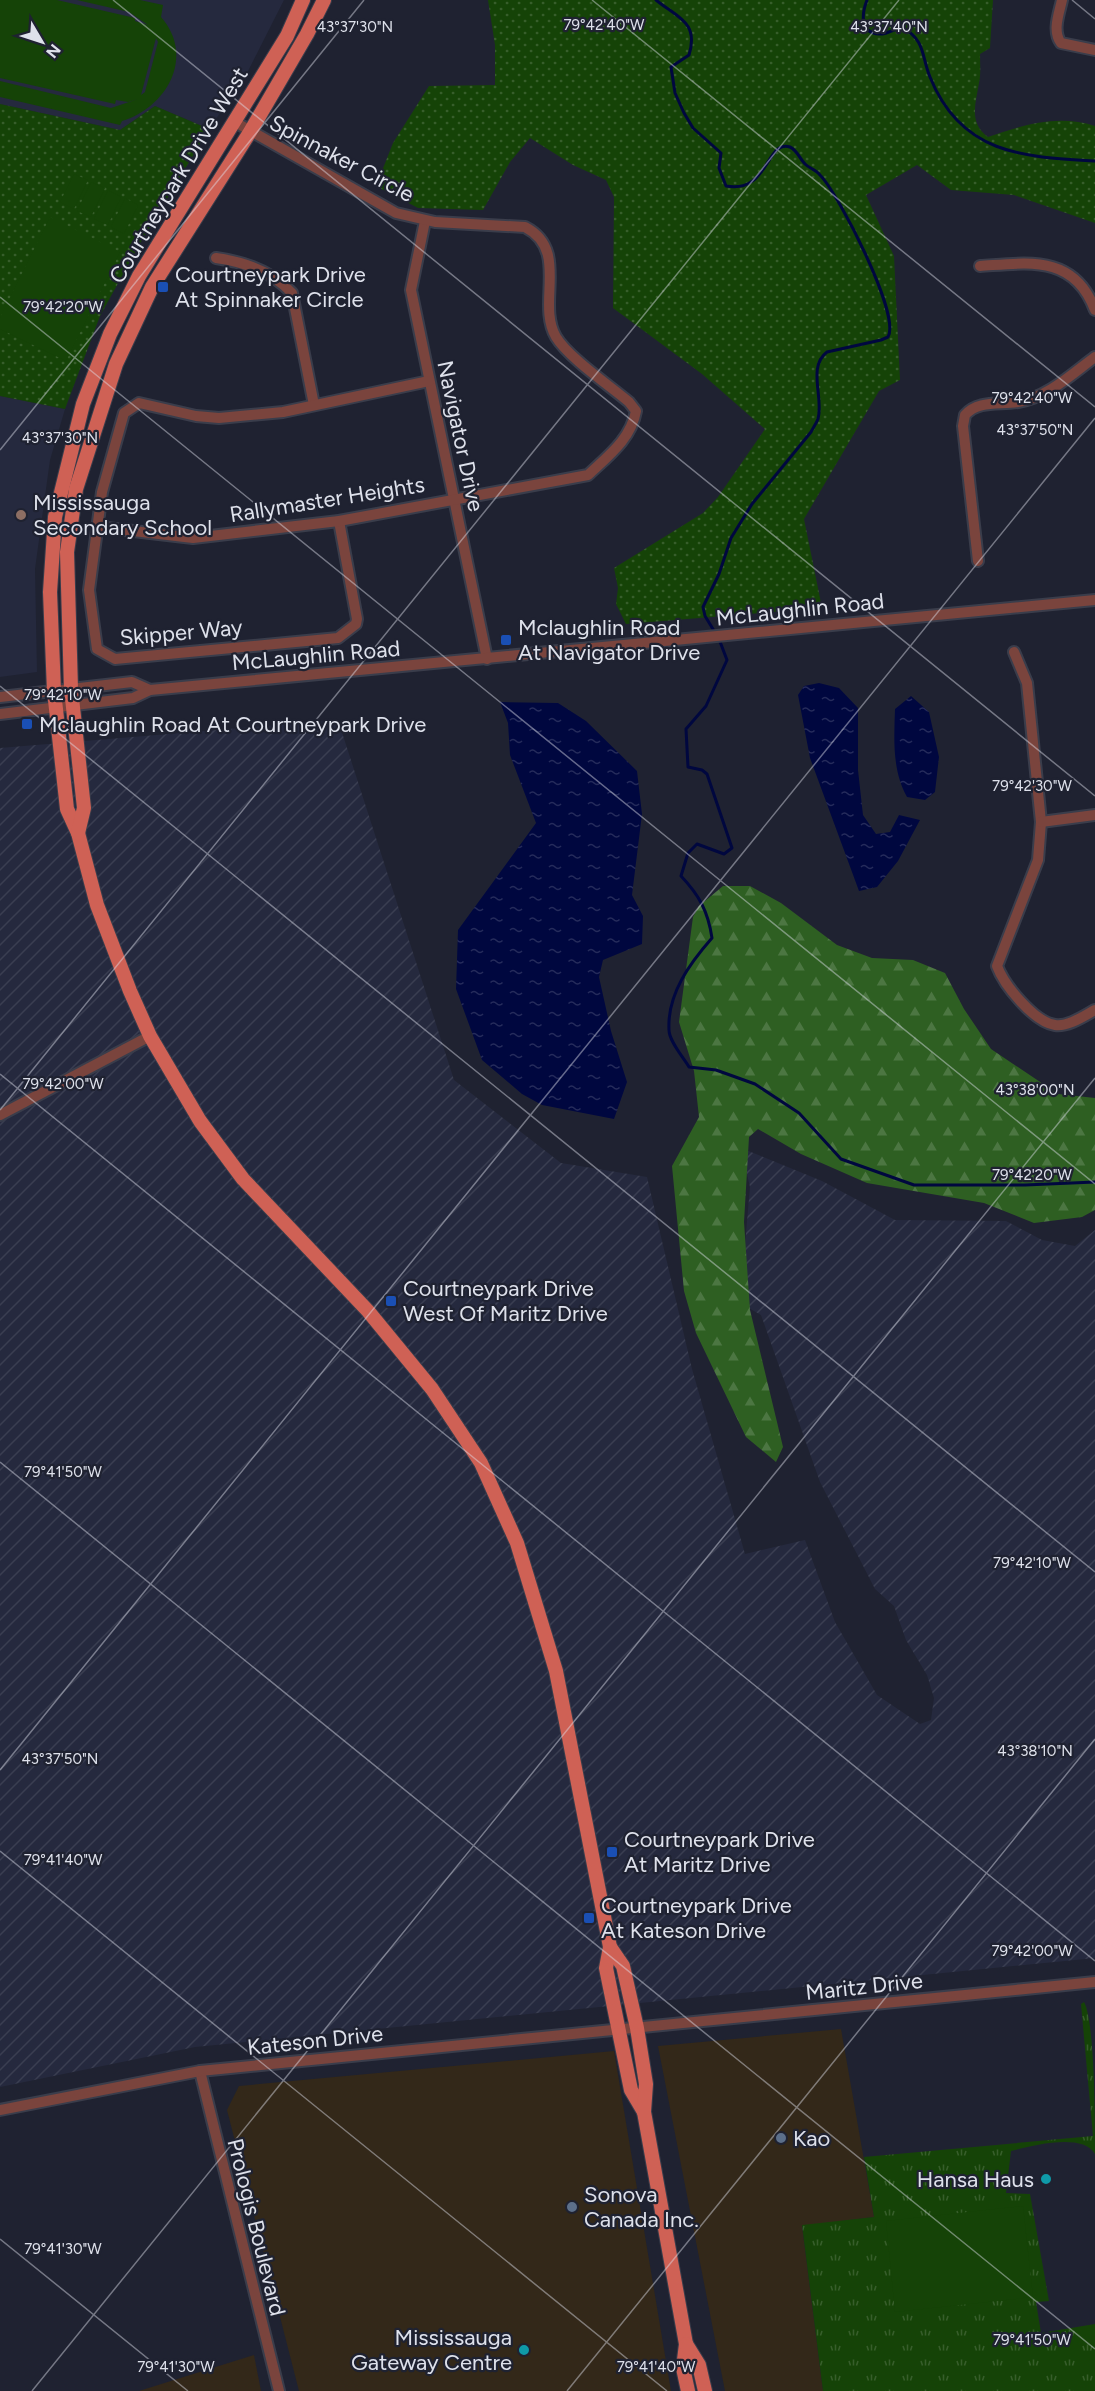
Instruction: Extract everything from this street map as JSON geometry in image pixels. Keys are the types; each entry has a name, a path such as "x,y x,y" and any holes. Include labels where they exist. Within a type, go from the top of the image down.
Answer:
{"main road":[{"name":"Courtneypark Drive West","path":"303,0 287,36 236,122 139,276 110,334 82,404 56,518 50,592 54,691 67,809 78,833 97,905 150,1036 200,1121 243,1179 368,1311 432,1389 481,1463 516,1543 556,1671 610,1947 606,1968 631,2090 644,2112"},
{"name":"Courtneypark Drive West","path":"78,833 84,808 71,689 67,552 76,489 99,410 116,363 152,287 250,132 324,0"},
{"path":"82,404 99,410"},
{"name":"Courtneypark Drive West","path":"610,1947 623,1966 637,2028 646,2085 644,2112 686,2344 683,2368 688,2391"},
{"name":"Courtneypark Drive West","path":"686,2344 699,2365 705,2391"}],"street":[{"path":"1062,0 1056,32 1058,39 1061,43 1095,50"},
{"name":"Spinnaker Circle","path":"236,122 387,208 425,221 525,227 536,233 543,243 549,259 552,323 556,337 567,350 629,402 636,411 633,425 617,448 588,475 454,498"},
{"name":"Navigator Drive","path":"425,221 411,290 487,659"},
{"path":"216,258 246,262 283,283 292,293 314,405"},
{"path":"980,266 1031,262 1055,266 1090,297 1095,310"},
{"path":"978,561 963,426 965,415 980,404 1021,401 1043,393 1095,357"},
{"name":"Skipper Way","path":"339,521 357,619 356,624 338,638 115,659 97,649 89,590 102,492 124,413 133,405 147,403 196,416 219,418 283,412 429,381"},
{"name":"Rallymaster Heights","path":"99,527 193,538 339,521 454,498"},
{"name":"McLaughlin Road","path":"0,714 133,698 150,690 1095,600"},
{"path":"1014,652 1028,683 1041,822 1038,860 997,966 1002,981 1039,1018 1056,1026 1068,1024 1095,1010"},
{"name":"McLaughlin Road","path":"0,697 132,682 150,690"},
{"path":"1041,822 1095,815"},
{"path":"0,1115 150,1036"},
{"name":"Maritz Drive","path":"637,2028 1095,1982"},
{"name":"Kateson Drive","path":"0,2110 200,2071 637,2028"},
{"name":"Prologis Boulevard","path":"200,2071 279,2391"}],"shaded area":[{"path":"0,0 284,0 245,77 209,129 155,106 120,130 0,104"},
{"name":"Mississauga Secondary School","path":"0,396 65,409 50,460 35,569 37,672 0,677"},
{"path":"338,720 454,1080 561,1163 647,1177 692,1369 745,1554 805,1540 835,1622 877,1695 920,1724 931,1720 934,1698 927,1675 906,1640 894,1606 875,1589 820,1482 761,1315 740,1303 750,1187 741,1148 822,1181 895,1220 1006,1221 1042,1240 1075,1246 1095,1230 1095,1958 195,2047 0,2087 0,748"},
{"path":"841,2029 874,2217 802,2226 823,2391 725,2391 658,2046"},
{"path":"614,2051 671,2391 299,2391 227,2110 239,2086"},
{"path":"254,2355 261,2391 139,2391"}],"green space":[{"path":"0,0 57,0 135,18 135,21 148,25 129,12 77,0 140,0 163,5 161,17 171,32 176,48 176,64 171,79 163,93 152,105 122,121 120,125 0,97 0,81 111,108 138,99 128,102 116,100 115,104 0,78","holes":["156,38 158,42 145,92 141,95"]},
{"path":"488,0 993,0 990,48 980,54 980,76 975,105 976,119 982,131 988,137 1027,125 1054,121 1095,126 1095,223 1014,195 951,190 917,165 866,195 894,256 900,380 879,391 804,519 822,608 626,624 616,604 618,588 614,568 703,513 718,497 765,429 702,374 613,308 614,197 606,180 573,165 530,138 510,162 483,210 418,208 376,186 393,143 429,86 495,85 495,45"},
{"path":"0,104 120,130 155,106 209,129 138,247 100,316 65,409 0,396"},
{"path":"74,174 88,180 74,209 60,202"},
{"path":"91,182 105,188 91,217 77,211"},
{"path":"108,190 121,197 108,225 94,219"},
{"path":"125,198 138,205 124,234 111,227"},
{"path":"50,217 120,252 66,361 0,329 0,318"},
{"path":"723,886 750,886 781,903 837,945 872,958 913,960 945,973 964,1009 991,1049 1058,1094 1095,1098 1095,1210 1082,1217 1034,1223 984,1203 867,1183 801,1154 758,1129 749,1137 744,1222 750,1310 783,1447 776,1462 746,1437 696,1333 684,1291 672,1166 699,1117 694,1071 679,1022 693,917 699,906"},
{"path":"1084,2002 1088,2013 1092,2051 1095,2154 1089,2147 1068,2142 1043,2144 1011,2151 1006,2193 1030,2194 1049,2301 1036,2302 1041,2333 1095,2324 1095,2391 823,2391 802,2225 874,2217 864,2157 1093,2136 1081,2004"},
{"path":"1023,2206 1033,2297 895,2312 886,2221"}],"water":[{"path":"819,683 839,688 858,708 858,770 863,815 876,834 890,832 899,815 920,820 898,861 877,887 859,891 810,758 798,695 804,686"},
{"path":"911,696 929,712 939,757 935,792 925,800 907,797 896,765 895,709"},
{"path":"500,702 558,703 586,721 637,771 642,814 632,895 643,916 642,944 603,960 599,977 611,1031 627,1082 614,1119 542,1105 522,1094 482,1060 456,989 458,930 536,823 510,755 508,723"}],"waterway":[{"path":"656,0 679,17 689,28 691,35 689,55 671,67 675,93 693,128 721,153 719,168 726,186 740,186 751,182 759,175 776,151 782,147 790,147 797,152 805,164 817,172 829,186 853,228 877,281 890,324 888,337 827,352 821,358 817,374 819,411 817,421 811,432 752,504 731,538 719,574 703,607 705,616 716,634"},
{"path":"867,0 863,16 868,30 881,34 902,27 910,32 922,49 930,77 943,103 959,122 977,136 1019,153 1095,161"},
{"path":"719,639 727,660 706,706 686,729 688,767 702,770 707,774 732,848 724,854 697,844 688,853 681,876 702,904 712,938 682,980 669,1017 671,1039 689,1067 716,1070 755,1084 799,1113 841,1159 914,1185 1025,1185 1095,1182"}],"place":[{"name":"Courtneypark Drive At Spinnaker Circle","path":"163,287"},
{"name":"Mississauga Secondary School","path":"21,515"},
{"name":"Mclaughlin Road At Navigator Drive","path":"506,640"},
{"name":"Mclaughlin Road At Courtneypark Drive","path":"27,724"},
{"name":"Courtneypark Drive West Of Maritz Drive","path":"391,1301"},
{"name":"Courtneypark Drive At Maritz Drive","path":"612,1852"},
{"name":"Courtneypark Drive At Kateson Drive","path":"589,1918"},
{"name":"Kao","path":"781,2138"},
{"name":"Hansa Haus","path":"1046,2179"},
{"name":"Sonova Canada Inc.","path":"572,2207"},
{"name":"Mississauga Gateway Centre","path":"524,2350"}]}
